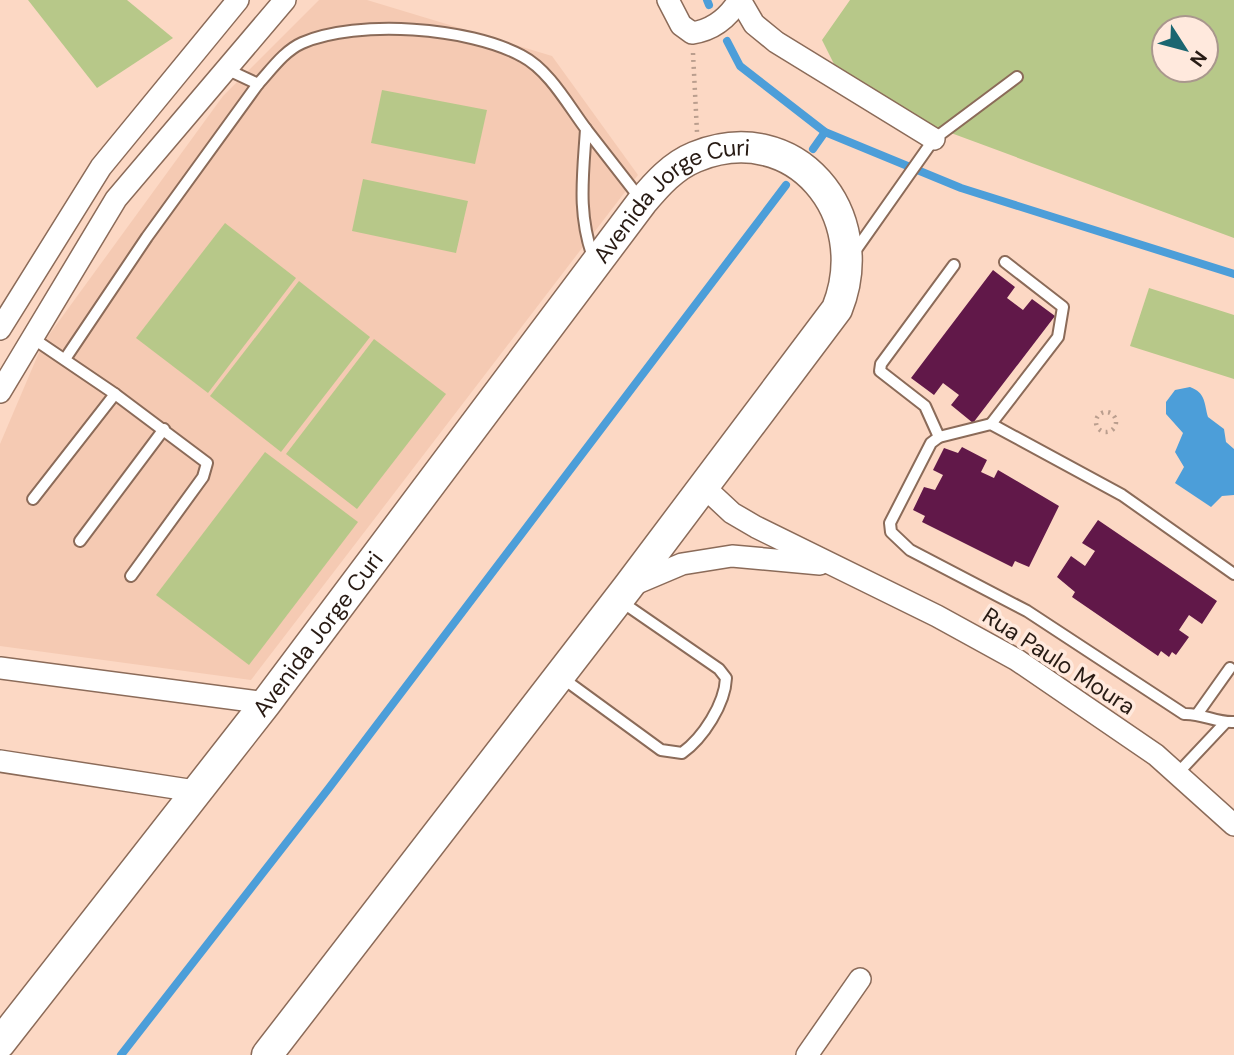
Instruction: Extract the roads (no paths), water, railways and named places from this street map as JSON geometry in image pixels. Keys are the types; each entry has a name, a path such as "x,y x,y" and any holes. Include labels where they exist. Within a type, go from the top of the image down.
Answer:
{"street":[{"path":"0,329 101,167 238,0"},
{"path":"0,391 30,337 116,199 224,68 285,0"},
{"path":"668,0 687,29 706,31 721,21 740,0 754,24 776,42 928,146"},
{"name":"Avenida Jorge Curi","path":"0,1042 266,703 595,262 663,178 695,157 733,149 770,152 807,172 824,188 844,225 849,260 844,292 837,309 623,593 267,1055"},
{"name":"Rua Paulo Moura","path":"703,486 732,513 755,527 839,567 1017,660 1156,755 1234,825"},
{"name":"Rua Paulo Moura","path":"623,593 682,564 732,556 839,567"},
{"path":"0,668 266,703"},
{"path":"0,761 195,791"},
{"path":"807,1055 860,979"}],"lane":[{"path":"65,359 147,237 258,83 284,55 300,44 333,34 390,27 460,36 522,56 541,70 642,202"},
{"path":"224,68 258,83"},
{"path":"849,260 928,146 1017,77"},
{"path":"586,129 581,215 595,262"},
{"path":"1005,262 1063,307 1058,337 991,424 939,437 930,443 890,523 891,532 910,550 1027,611 1184,714 1198,713 1229,723 1177,774"},
{"path":"939,437 925,406 880,371 881,364 954,265"},
{"path":"30,337 204,458 206,467 203,477 131,576"},
{"path":"33,499 115,394"},
{"path":"991,424 1122,495 1234,574"},
{"path":"80,541 164,429"},
{"path":"559,676 661,750 682,753 691,746 723,700 726,678 719,669 623,593"},
{"path":"1198,713 1230,668"}],"water":[{"path":"1190,387 1202,395 1208,417 1224,429 1226,442 1234,449 1234,495 1222,496 1211,507 1175,483 1184,467 1175,452 1183,433 1166,414 1166,402 1175,390"}],"waterway":[{"path":"707,0 709,5"},
{"path":"727,41 740,66 825,132 961,188 1234,274"},
{"path":"813,149 825,132"},
{"path":"121,1055 329,788 786,185"}]}
